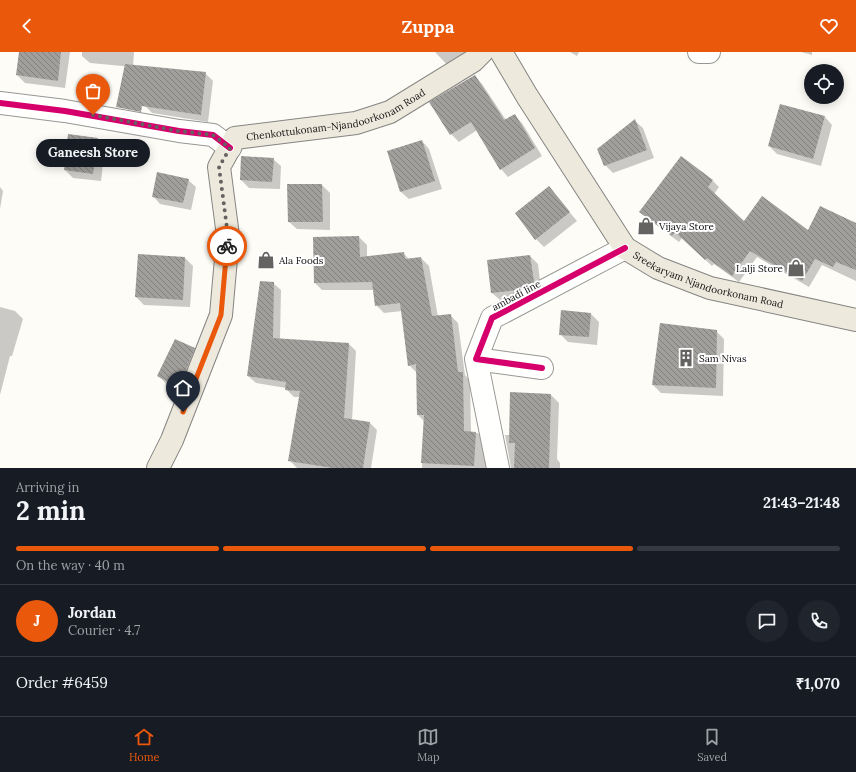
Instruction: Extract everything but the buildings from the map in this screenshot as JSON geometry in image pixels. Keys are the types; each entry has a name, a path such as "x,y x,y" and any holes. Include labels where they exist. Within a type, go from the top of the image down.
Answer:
{"main road":[{"name":"Chenkottukonam-Njandoorkonam Road","path":"158,468 172,440 221,315 228,236 219,167 235,138 356,124 390,112 473,61 482,52"},
{"name":"Sreekaryam Njandoorkonam Road","path":"501,52 527,96 625,248 658,268 710,288 856,320"}],"street":[{"path":"699,52 709,52"},
{"path":"0,103 66,111 178,131 213,135 230,148"},
{"name":"ambadi line","path":"476,359 492,318 625,248"},
{"path":"498,468 476,359 542,368"}],"cycle path":[{"path":"0,103 65,111 179,131 213,135 230,148"},
{"path":"542,368 476,359 492,318 625,248"}],"way so far":[{"path":"93,115 178,131 213,135 230,148 219,167 228,236 227,246"}],"place":[{"name":"Ganeesh Store","path":"93,115"},
{"name":"Vijaya Store","path":"646,226"},
{"name":"Ala Foods","path":"266,260"},
{"name":"Lalji Store","path":"796,268"},
{"name":"Sam Nivas","path":"686,358"}],"route":[{"path":"183,412 221,315 227,246"}]}
